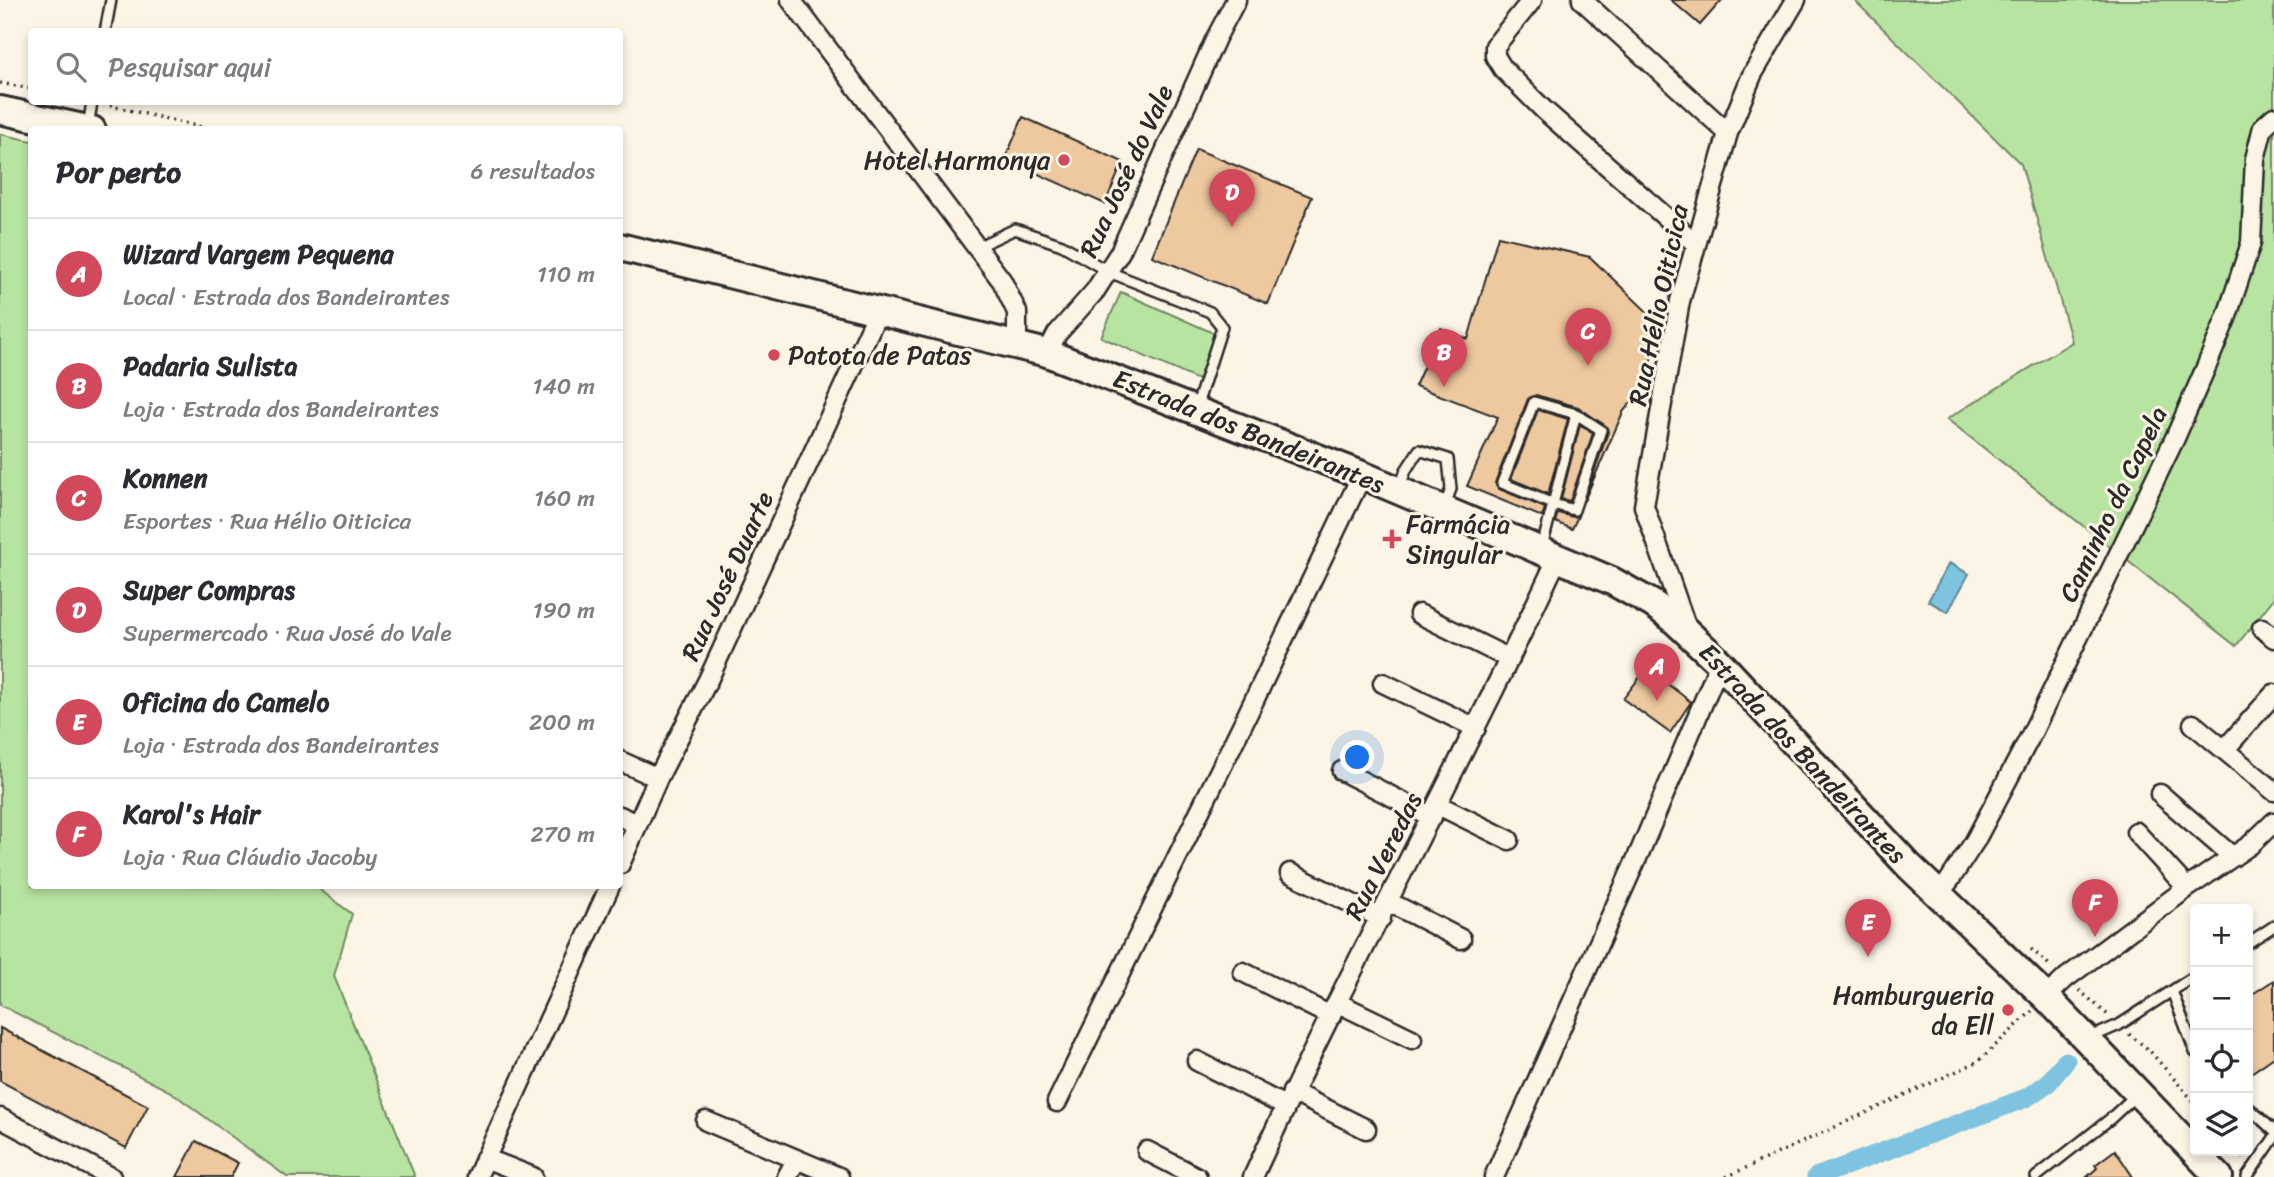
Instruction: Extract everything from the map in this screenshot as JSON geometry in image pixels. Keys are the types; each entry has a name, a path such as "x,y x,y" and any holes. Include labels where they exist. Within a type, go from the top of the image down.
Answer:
{"main road":[{"path":"0,110 76,126"},
{"name":"Estrada dos Bandeirantes","path":"623,248 1047,353 1362,475 1612,581 1637,595 1689,632 1908,865 2046,997 2219,1177"}],"street":[{"path":"791,0 1002,281 1017,312 1017,345"},
{"name":"Rua José do Vale","path":"1047,353 1057,334 1109,272 1121,252 1216,38 1236,0"},
{"path":"1532,0 1495,46 1495,56 1503,69 1544,110 1695,243"},
{"path":"1582,0 1728,133"},
{"name":"Rua Hélio Oiticica","path":"1689,632 1644,506 1680,302 1728,133 1752,75 1796,0"},
{"name":"Caminho da Capela","path":"1938,894 1975,841 2030,737 2196,390 2227,316 2251,243 2256,151 2263,127 2274,117"},
{"name":"Rua José Duarte","path":"623,858 879,310"},
{"path":"1057,1102 1362,475"},
{"name":"Rua Veredas","path":"1253,1177 1289,1099 1510,659 1550,554"},
{"path":"1419,614 1510,659"},
{"path":"1494,1177 1642,849 1720,663"},
{"path":"1383,683 1476,728"},
{"path":"2225,749 2274,695"},
{"path":"2193,724 2274,791"},
{"path":"623,762 659,778"},
{"path":"1342,771 1509,840"},
{"path":"2160,794 2233,857"},
{"path":"623,818 638,825"},
{"path":"2046,997 2066,978 2250,845 2274,822"},
{"path":"2136,832 2187,888"},
{"path":"1290,873 1461,939"},
{"path":"477,1177 609,889"},
{"path":"1243,972 1412,1039"},
{"path":"1197,1061 1366,1129"},
{"path":"0,1118 111,1177"},
{"path":"706,1121 839,1177"},
{"path":"1147,1151 1198,1177"},
{"path":"485,1158 533,1177"},
{"path":"787,1177 796,1160"}],"lane":[{"path":"105,28 111,0"},
{"path":"90,126 92,105"},
{"path":"977,247 1015,229 1062,245 1109,272 1210,312 1222,327 1196,409"},
{"path":"1534,402 1576,414 1601,430 1574,510 1553,505 1502,484 1534,402"},
{"path":"1550,554 1553,505 1576,414"},
{"path":"1398,490 1406,470 1419,450 1448,459 1451,489 1443,509"},
{"path":"2253,940 2274,926"},
{"path":"2087,1039 2119,1025 2190,979"},
{"path":"2172,991 2190,1039"},
{"path":"2036,1177 2110,1119 2138,1093"},
{"path":"2253,1112 2274,1131"},
{"path":"2246,1177 2274,1138"}],"path":[{"path":"0,83 28,88"},
{"path":"105,105 197,126"},
{"path":"2023,943 2149,1050 2190,1097"},
{"path":"1726,1177 1979,1061 2046,997"}],"green space":[{"path":"1854,0 2274,0 2274,598 2236,646 1947,419 2072,342 2021,164"},
{"path":"0,134 28,140 28,889 319,889 352,914 334,976 415,1177 287,1177 171,1092 0,1005"},
{"path":"1121,292 1218,335 1198,380 1101,337"}],"water":[{"path":"1949,563 1969,574 1948,612 1928,601"}],"building":[{"path":"1671,0 1722,0 1700,25"},
{"name":"Hotel Harmonya","path":"1023,117 1123,162 1105,204 1005,159"},
{"path":"1196,149 1312,197 1268,304 1152,256"},
{"path":"1498,236 1590,257 1660,324 1644,387 1623,412 1584,501 1608,432 1607,427 1578,407 1536,395 1528,399 1495,483 1499,489 1545,508 1542,517 1467,486 1498,417 1415,386 1441,328 1468,339"},
{"path":"1538,410 1568,419 1548,494 1511,479"},
{"path":"1580,425 1593,433 1570,501 1561,499"},
{"path":"1558,513 1578,516 1572,529 1555,522"},
{"path":"1647,668 1691,702 1670,733 1623,699"},
{"path":"2274,980 2274,1057 2253,1072 2253,1030 2253,994"},
{"path":"0,1028 148,1106 126,1148 0,1081"},
{"path":"196,1141 238,1163 231,1177 177,1177"},
{"path":"2115,1150 2133,1177 2087,1177 2097,1168 2095,1165"}],"waterway":[{"path":"1816,1177 2026,1098 2048,1083 2066,1061"}],"place":[{"name":"Hotel Harmonya","path":"1064,160"},
{"name":"Super Compras","path":"1232,227"},
{"name":"Patota de Patas","path":"774,355"},
{"name":"Konnen","path":"1588,366"},
{"name":"Padaria Sulista","path":"1444,387"},
{"name":"Farmácia Singular","path":"1392,539"},
{"name":"Wizard Vargem Pequena","path":"1657,701"},
{"name":"Karol's Hair","path":"2095,937"},
{"name":"Oficina do Camelo","path":"1868,957"},
{"name":"Hamburgueria da Ell","path":"2008,1010"}]}
